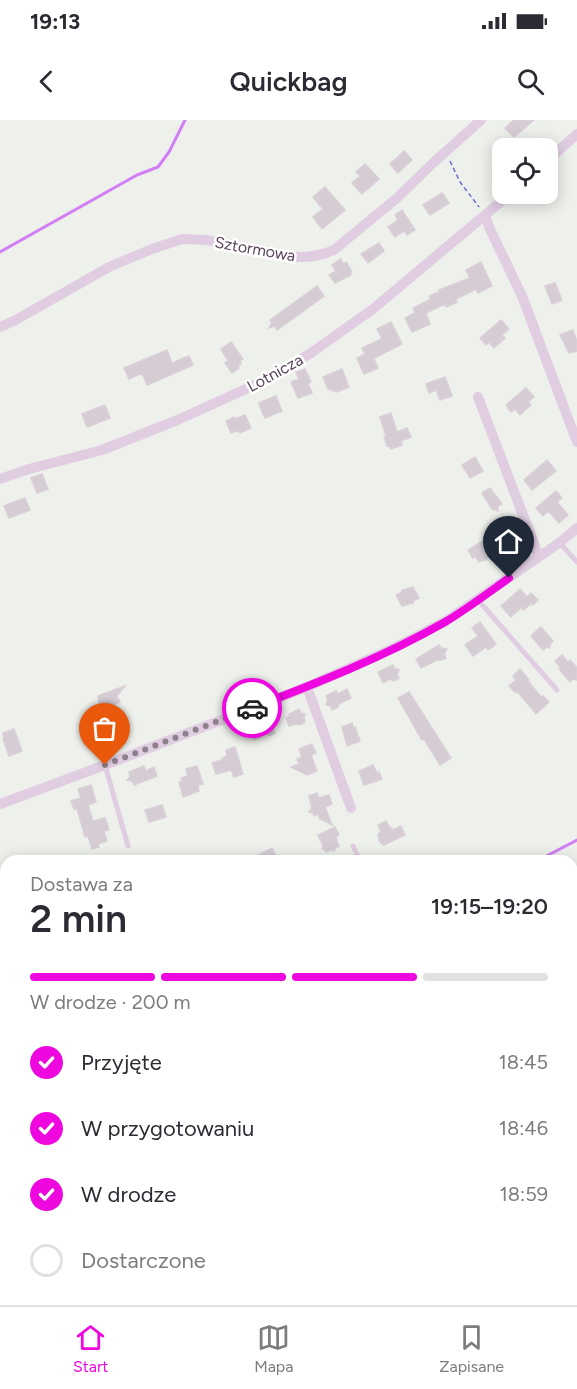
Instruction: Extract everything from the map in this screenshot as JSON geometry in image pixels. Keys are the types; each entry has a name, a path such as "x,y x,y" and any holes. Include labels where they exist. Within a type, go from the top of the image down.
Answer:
{"street":[{"name":"Sztormowa","path":"0,327 109,267 182,239 206,240 296,257 310,257 334,250 397,198 481,120"},
{"path":"558,151 577,134"},
{"name":"Lotnicza","path":"0,479 102,450 180,419 274,376 373,309 498,204"},
{"path":"485,215 522,296 577,442"},
{"path":"478,397 539,556"},
{"path":"0,804 307,687 398,646 446,621 478,600 577,528"},
{"path":"307,687 351,808"}],"lane":[{"path":"559,543 577,562"},
{"path":"478,600 557,690"},
{"path":"105,765 128,846"},
{"path":"353,846 357,855"}],"path":[{"path":"449,149 451,163 460,182 485,215"}],"building":[{"path":"514,120 534,120 514,137 505,128"},
{"path":"404,151 412,160 398,173 390,164"},
{"path":"365,164 379,179 362,194 352,183 360,176 356,172"},
{"path":"325,187 345,210 322,229 313,217 323,209 313,197"},
{"path":"442,193 449,203 430,215 423,205"},
{"path":"402,210 415,230 407,235 404,231 395,237 388,227 398,220 395,215"},
{"path":"379,243 384,251 368,263 361,254"},
{"path":"341,259 343,264 346,262 352,272 351,275 335,283 329,275 336,271 332,265"},
{"path":"481,262 492,286 478,293 476,289 456,299 457,302 446,307 445,304 426,313 430,324 412,332 405,318 415,313 413,308 431,299 429,296 439,290 470,278 466,270"},
{"path":"555,283 562,300 552,304 545,286"},
{"path":"317,286 324,296 277,330 275,326 269,328 272,322 270,320"},
{"path":"501,320 509,329 502,335 505,338 494,348 489,342 486,345 480,338"},
{"path":"391,322 402,344 376,357 374,359 378,368 364,374 357,358 365,354 362,348 382,339 377,329"},
{"path":"573,330 577,351 569,353 560,335"},
{"path":"231,342 243,359 240,361 239,368 232,373 225,363 228,361 221,349"},
{"path":"167,350 172,363 189,356 193,365 147,385 142,373 129,379 124,368"},
{"path":"305,369 311,382 308,384 312,393 298,398 291,382 299,379 296,372"},
{"path":"342,369 349,387 337,392 328,389 323,377"},
{"path":"445,377 452,396 440,400 436,390 429,393 426,384"},
{"path":"526,388 534,397 528,402 531,405 520,415 515,409 511,412 506,405"},
{"path":"276,396 282,411 265,418 259,403"},
{"path":"105,405 110,418 87,427 82,414"},
{"path":"391,413 397,432 407,428 411,437 401,441 402,445 391,449 389,445 387,446 380,417"},
{"path":"245,415 251,428 240,433 239,430 231,433 226,421"},
{"path":"475,457 483,471 470,478 462,465"},
{"path":"547,460 556,471 532,490 524,480"},
{"path":"42,474 48,489 37,493 31,478"},
{"path":"490,488 502,504 498,506 498,511 492,509 482,493"},
{"path":"556,491 562,498 557,502 568,515 559,523 548,511 543,516 536,508"},
{"path":"25,498 30,510 9,518 4,506"},
{"path":"508,520 515,530 498,541 502,548 485,560 479,562 475,556 473,558 468,550 496,533 495,528"},
{"path":"413,587 419,598 413,603 402,606 396,595 402,590"},
{"path":"520,589 527,597 531,593 538,600 524,610 522,607 511,617 501,606"},
{"path":"480,622 496,644 488,650 486,647 473,656 465,645 478,636 472,628"},
{"path":"541,627 553,641 550,648 543,650 531,636"},
{"path":"439,645 447,649 444,654 446,658 421,668 416,659"},
{"path":"562,655 577,668 577,680 573,679 570,682 559,669 561,668 555,661"},
{"path":"393,665 399,670 397,675 399,678 383,683 378,672"},
{"path":"520,669 541,697 543,696 549,702 536,714 517,691 515,692 509,686 516,680 513,676"},
{"path":"125,686 117,696 120,702 108,707 99,705 98,696"},
{"path":"347,689 351,698 332,710 331,706 326,705 328,700 326,696 336,691 338,694"},
{"path":"409,692 451,758 440,765 424,739 422,740 398,698"},
{"path":"299,709 305,714 305,722 289,726 286,718"},
{"path":"269,720 275,725 273,729 275,733 270,736 266,734 254,740 250,731"},
{"path":"352,723 360,741 347,746 342,727"},
{"path":"14,729 22,751 9,756 3,733"},
{"path":"312,744 316,753 311,755 317,771 307,775 291,767 299,764 297,759 302,757 299,749"},
{"path":"235,747 243,774 234,777 231,770 216,774 212,763 224,759 227,756 226,750"},
{"path":"373,765 382,779 364,785 359,771"},
{"path":"144,766 146,771 154,767 157,776 134,785 132,781 127,780 130,777 129,772"},
{"path":"197,766 203,784 198,785 199,791 183,797 179,782 182,781 181,778 188,776 186,769"},
{"path":"91,785 96,802 88,805 93,821 105,818 109,830 104,831 107,841 92,849 88,836 85,837 77,808 74,809 71,801 81,798 78,789"},
{"path":"317,793 319,798 329,795 332,804 325,807 332,825 320,819 318,814 314,816 309,812 312,808 309,796"},
{"path":"162,805 166,817 149,822 145,810"},
{"path":"386,821 393,830 401,826 405,835 384,845 379,840 378,834 381,832 378,825"},
{"path":"335,827 339,835 336,837 339,846 334,851 326,852 322,849 318,835"},
{"path":"272,848 276,855 258,855"}],"waterway":[{"path":"0,252 137,175 158,167 169,152 185,120"},
{"path":"548,855 577,840"}],"way so far":[{"path":"105,765 252,708"}],"route":[{"path":"252,708 307,687 398,646 446,621 509,578"}]}
